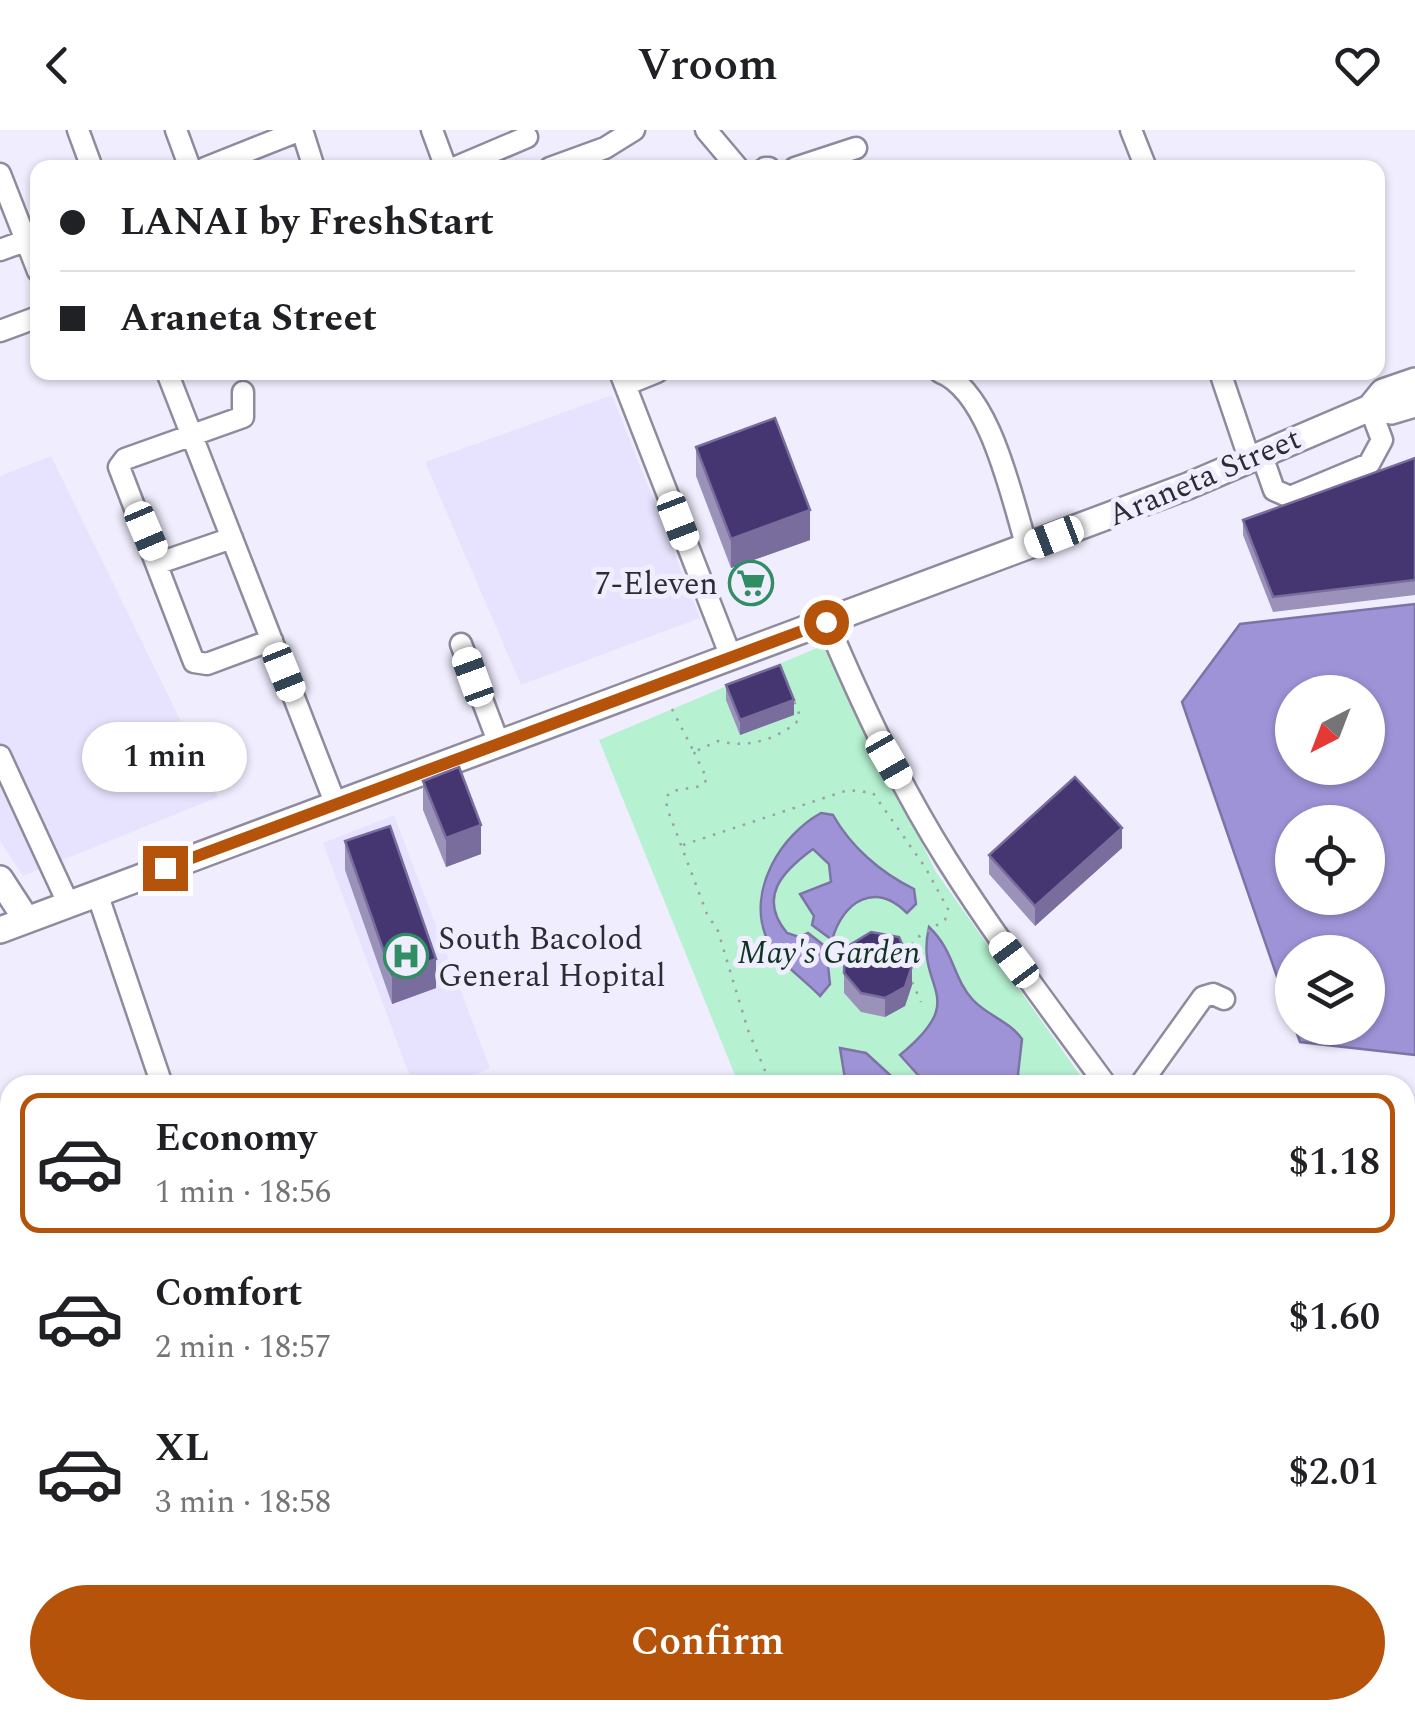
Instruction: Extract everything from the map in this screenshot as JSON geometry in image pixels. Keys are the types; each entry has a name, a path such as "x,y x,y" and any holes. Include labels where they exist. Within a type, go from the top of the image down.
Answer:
{"main road":[{"name":"Araneta Street","path":"0,930 1027,548 1370,408 1384,392 1415,381"},
{"name":"Araneta Street","path":"1370,408 1391,411 1415,404"},
{"path":"0,879 26,920"}],"street":[{"path":"78,130 89,160"},
{"path":"176,130 187,160"},
{"path":"225,160 302,130 311,160"},
{"path":"432,130 446,160"},
{"path":"572,160 605,148 634,130"},
{"path":"706,130 731,160"},
{"path":"1131,130 1143,160"},
{"path":"467,160 526,133 537,160"},
{"path":"819,160 856,148"},
{"path":"0,174 30,252"},
{"path":"0,250 25,240"},
{"path":"0,331 30,319"},
{"path":"170,380 336,804"},
{"path":"622,380 731,657"},
{"path":"955,380 987,426 1027,548"},
{"path":"1223,380 1274,490 1290,497 1369,464 1382,440 1370,408"},
{"path":"243,392 244,416 119,462 198,665 272,640"},
{"path":"159,563 232,538"},
{"path":"826,622 889,760 945,858 996,936 1099,1075"},
{"path":"461,644 498,744"},
{"path":"0,756 68,903"},
{"path":"97,893 159,1075"},
{"path":"1147,1075 1203,997 1213,994 1224,998"}],"path":[{"path":"694,752 718,741 736,746 755,744 796,723 800,716 784,675"},
{"path":"672,709 708,779 702,786 666,797 718,932 766,1075"},
{"path":"683,845 848,790 873,792 926,868 948,909 944,920 915,938 906,964"},
{"path":"911,980 921,1002"}],"shaded area":[{"path":"612,395 700,618 521,685 425,462"},
{"path":"51,456 218,797 23,876 0,841 0,476"},
{"path":"1415,604 1415,1055 1327,1045 1385,1045 1385,935 1275,935 1275,971 1182,702 1240,624"},
{"path":"821,813 833,815 868,858 914,889 916,904 907,913 883,898 862,900 844,915 832,940 812,925 814,916 800,894 831,882 829,864 813,849 792,866 778,886 774,908 787,933 799,937 808,933 826,947 830,984 820,996 771,947 762,921 761,902 764,884 781,850"},
{"name":"South Bacolod General Hopital","path":"394,815 490,1068 473,1075 409,1075 323,843"},
{"path":"929,927 944,946 973,1000 1022,1039 1019,1075 918,1075 900,1055 922,1035 937,1005 926,948"},
{"path":"840,1048 866,1053 890,1075 844,1075"}],"green space":[{"name":"May's Garden","path":"824,645 936,872 1080,1075 735,1075 599,740"}],"building":[{"path":"775,418 810,510 731,539 696,447"},
{"path":"1415,458 1415,580 1273,597 1243,520"},
{"path":"780,665 794,700 740,720 726,685"},
{"path":"459,767 481,825 446,838 423,781"},
{"path":"1075,777 1122,828 1035,906 989,855"},
{"path":"390,826 436,959 392,975 345,841"},
{"path":"871,932 899,937 912,966 905,987 885,998 861,993 844,973 845,948"}],"place":[{"name":"7-Eleven","path":"751,583"},
{"name":"South Bacolod General Hopital","path":"406,956"}],"route":[{"path":"165,868 826,622"}]}
